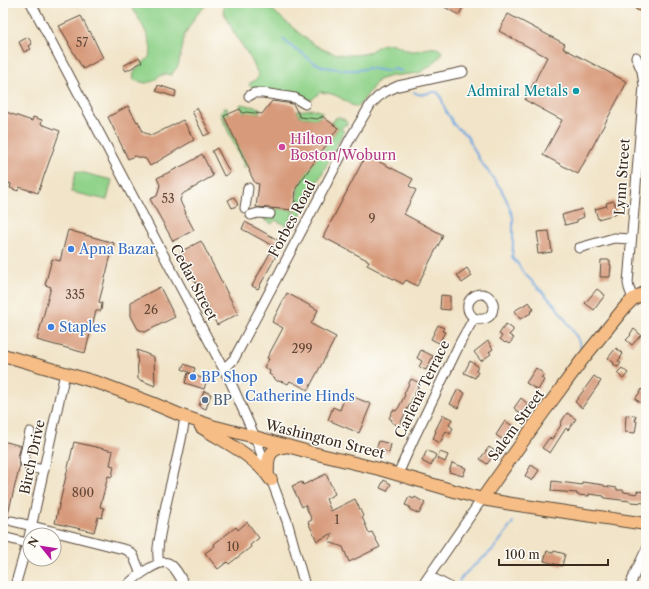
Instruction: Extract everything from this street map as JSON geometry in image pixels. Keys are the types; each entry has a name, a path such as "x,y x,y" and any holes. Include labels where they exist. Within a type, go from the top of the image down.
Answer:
{"highway":[{"path":"640,3 646,6"}],"main road":[{"name":"Salem Street","path":"482,499 573,372 633,299 646,292"},
{"name":"Washington Street","path":"3,355 115,388 185,417 221,429 398,474 482,499 646,524"},
{"path":"185,417 246,455 269,475"},
{"path":"269,475 268,457 278,448 288,446"}],"street":[{"name":"Cedar Street","path":"31,3 224,369 255,437 287,521 305,586"},
{"name":"Lynn Street","path":"633,299 628,284 644,86 642,71 636,57"},
{"name":"Forbes Road","path":"224,369 234,358 351,137 371,104 381,95 393,88 463,72"},
{"path":"249,96 254,93 263,93 295,98 305,104"},
{"path":"245,208 248,188"},
{"path":"251,215 258,213 270,214"},
{"path":"578,248 614,238 631,239"},
{"name":"Carlena Terrace","path":"398,474 458,346 474,318"},
{"name":"Birch Drive","path":"32,526 65,373"},
{"path":"160,564 157,554 163,518 183,434 185,417"},
{"path":"30,432 24,462 28,466 44,470"},
{"name":"Salem Street","path":"422,586 482,499"},
{"path":"12,521 127,550 133,555 141,574"},
{"path":"3,537 22,544"},
{"path":"630,586 646,550"},
{"path":"127,586 132,579 165,562 171,565 185,586"},
{"name":"Birch Drive","path":"15,586 22,563"},
{"path":"429,576 448,586"}],"green space":[{"path":"129,3 208,3 195,17 184,36 178,66 171,75 166,74 159,76 154,81 145,83 134,80 135,71 148,58 151,50 146,32"},
{"path":"225,3 264,3 311,42 324,50 339,54 363,54 389,43 409,51 436,48 442,52 440,57 419,73 391,76 378,80 357,107 337,96 326,93 320,92 309,100 256,89 249,85 259,76 251,59 234,33 223,11"},
{"path":"241,104 260,108 259,114 244,113 240,106"},
{"path":"224,108 228,109 226,111 230,114 224,117 248,166 244,168 244,165 220,114"},
{"path":"313,109 322,112 318,119 300,117 297,111"},
{"path":"339,117 345,120 348,125 344,125 341,129 344,131 342,135 291,233 287,233 296,214 298,187 302,182 301,180 338,128 331,123 332,121 334,122 335,118"},
{"path":"76,171 112,180 107,200 71,192"},
{"path":"272,208 294,210 287,226 275,220 272,224 264,220 265,217 271,217"}],"building":[{"path":"437,3 465,3 459,15"},
{"name":"Admiral Metals","path":"508,14 565,44 563,48 627,82 578,174 543,155 562,120 525,100 547,57 499,31"},
{"path":"81,16 103,58 83,69 59,26"},
{"path":"28,37 32,44 29,46 31,49 24,52 19,42"},
{"path":"139,57 142,62 126,71 123,66"},
{"path":"158,85 176,91 175,97 156,91"},
{"name":"Hilton Boston/Woburn","path":"272,101 293,104 300,117 318,119 322,116 338,128 296,188 294,210 256,207 259,184 255,183 224,116 240,109 243,113 262,114"},
{"path":"128,106 143,132 153,135 183,120 194,140 150,166 146,159 135,156 128,159 108,117"},
{"path":"197,108 210,133 204,136 192,111"},
{"path":"3,111 32,121 33,117 42,120 41,124 60,131 38,193 19,187 18,191 10,188 11,184 3,181"},
{"path":"217,148 230,173 224,176 212,151"},
{"path":"202,154 213,176 182,195 180,200 181,203 194,230 173,241 150,199 157,196 160,185 157,178 186,164"},
{"path":"366,155 413,179 409,186 416,190 404,214 443,235 417,286 406,280 403,284 367,265 369,261 323,237"},
{"path":"234,197 238,205 232,208 228,200"},
{"path":"614,201 617,210 615,210 616,214 598,219 595,209 607,206 606,203"},
{"path":"582,209 584,217 577,220 577,222 565,225 562,215"},
{"path":"245,222 278,240 275,247 242,229"},
{"path":"68,230 114,243 99,302 102,303 101,311 96,311 85,353 37,340 51,287 45,285 52,259 60,261"},
{"path":"549,231 552,252 538,254 537,245 539,245 537,232"},
{"path":"201,241 238,314 217,325 180,252"},
{"path":"270,253 276,256 258,289 252,286"},
{"path":"601,260 610,260 610,277 600,277"},
{"path":"467,268 472,276 462,283 457,275"},
{"path":"160,287 175,317 145,332 138,329 131,316 131,302"},
{"path":"597,289 605,295 594,310 585,303"},
{"path":"287,293 318,310 311,324 336,337 308,390 290,381 288,384 277,381 269,374 270,371 264,367 269,359 267,358 283,328 272,322"},
{"path":"441,295 450,296 450,310 440,309"},
{"path":"529,302 534,309 530,312 531,313 520,319 514,311"},
{"path":"506,324 513,329 509,335 514,338 509,344 500,339 502,336 499,334"},
{"path":"438,325 444,328 442,331 445,332 439,343 431,339"},
{"path":"634,329 641,335 632,345 626,340"},
{"path":"488,341 493,349 489,352 491,354 481,361 474,352"},
{"path":"616,348 623,354 618,361 621,363 618,367 608,358"},
{"path":"137,350 154,357 155,386 138,379"},
{"path":"421,350 433,356 426,370 419,367 422,361 417,358"},
{"path":"470,361 478,366 476,371 478,372 475,378 464,373"},
{"path":"184,364 195,368 193,374 182,369"},
{"path":"536,368 544,374 541,378 544,380 538,390 526,383"},
{"path":"622,368 628,373 623,379 617,373"},
{"name":"BP Shop","path":"188,373 207,380 204,389 185,383"},
{"path":"594,376 601,381 582,408 575,402"},
{"path":"411,379 420,383 399,426 391,422 392,420 389,418 393,410 396,411 399,407"},
{"path":"458,389 465,393 458,408 450,404"},
{"path":"642,389 646,392 646,400 643,404 635,399"},
{"name":"BP","path":"204,391 211,394 206,409 199,406"},
{"path":"346,394 371,404 359,433 328,420 333,407 340,410"},
{"path":"521,398 528,404 521,414 514,408"},
{"path":"567,413 576,419 568,430 566,428 550,453 542,448 549,438 552,439"},
{"path":"443,415 452,419 449,425 453,428 450,434 446,431 440,443 433,439 435,431"},
{"path":"626,415 636,416 635,421 637,421 635,433 625,432"},
{"path":"505,421 513,426 503,440 496,435"},
{"path":"3,441 21,446 18,457 20,465 5,526 3,526"},
{"path":"379,441 391,444 389,453 376,449"},
{"path":"74,442 113,451 110,465 114,466 112,477 108,476 100,507 104,508 102,518 98,517 94,532 55,523"},
{"path":"489,447 496,452 487,464 480,459"},
{"path":"427,450 436,455 431,466 422,461"},
{"path":"440,452 448,455 445,462 437,458"},
{"path":"452,463 466,468 463,476 449,472"},
{"path":"531,465 539,470 532,481 525,476"},
{"path":"326,474 335,494 326,499 331,511 355,499 369,533 372,532 380,547 349,562 343,547 329,542 333,533 317,541 308,522 312,520 305,505 302,507 292,486 302,482 303,485"},
{"path":"384,480 391,484 387,491 380,488"},
{"path":"552,481 582,485 582,482 604,485 617,488 617,490 623,490 624,492 637,494 637,491 646,492 646,503 604,498 604,496 589,494 589,496 577,495 577,493 551,491"},
{"path":"409,497 414,499 415,497 425,503 419,514 409,509 410,507 405,505"},
{"path":"247,522 259,538 250,545 251,547 229,564 227,562 218,569 205,553 236,527 238,530"},
{"path":"547,551 565,554 562,566 544,561"}],"waterway":[{"path":"283,39 294,49 313,62 324,67 345,70 369,68 385,71 395,69 401,71"},
{"path":"414,92 417,94 437,92 440,95 447,114 453,124 467,136 479,159 501,189 513,217 512,258 522,271 555,305 578,339 581,348"},
{"path":"459,581 494,548 513,522"}],"place":[{"name":"Admiral Metals","path":"576,91"},
{"name":"Hilton Boston/Woburn","path":"282,147"},
{"name":"Apna Bazar","path":"71,249"},
{"name":"Staples","path":"51,327"},
{"name":"BP Shop","path":"193,377"},
{"name":"Catherine Hinds","path":"300,381"},
{"name":"BP","path":"205,400"}]}
